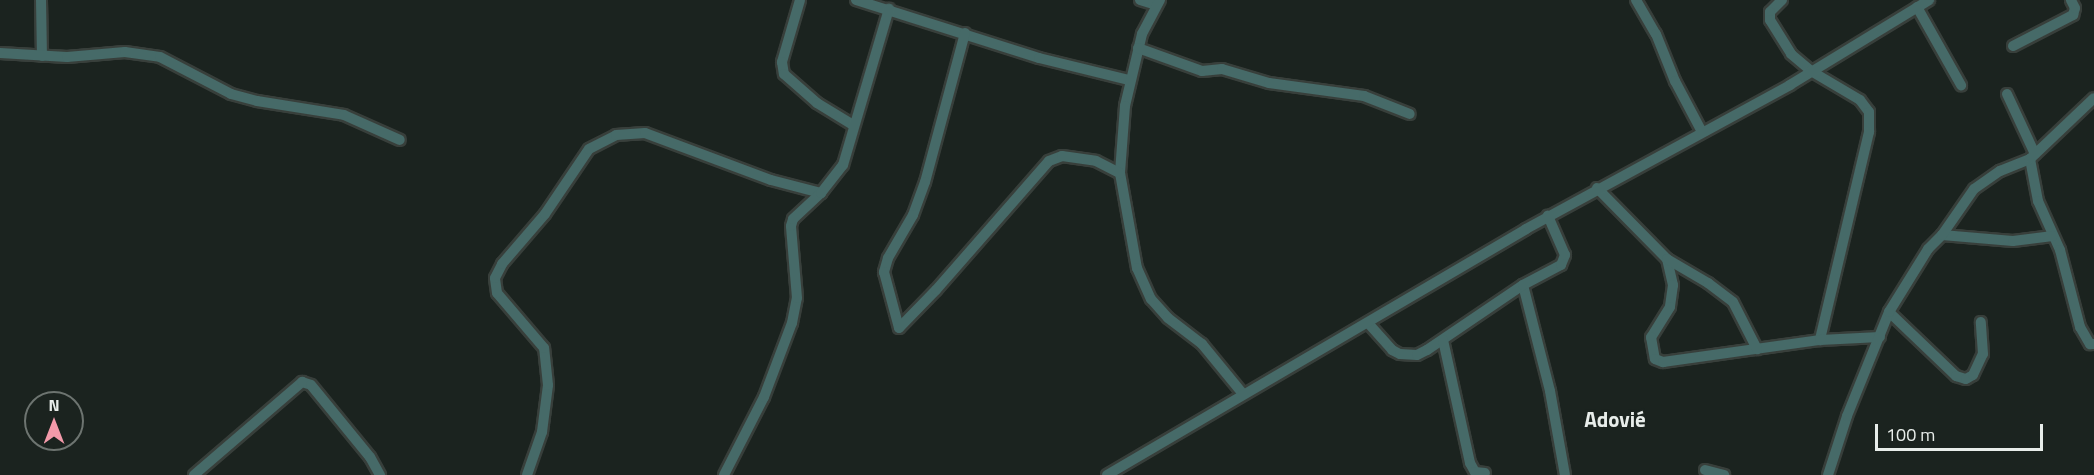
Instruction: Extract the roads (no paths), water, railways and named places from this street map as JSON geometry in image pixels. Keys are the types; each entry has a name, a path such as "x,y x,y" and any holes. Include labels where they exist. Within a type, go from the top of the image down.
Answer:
{"street":[{"path":"41,0 42,56"},
{"path":"800,0 782,62 784,74 818,103 853,125"},
{"path":"856,0 1039,58 1130,80"},
{"path":"1140,0 1158,3 1138,48 1130,80 1120,173 1137,267 1151,299 1168,318 1202,344 1243,394"},
{"path":"1636,0 1656,34 1675,81 1702,132"},
{"path":"1782,0 1770,12 1775,30 1791,54 1811,71 1860,100 1869,112 1869,132 1820,340"},
{"path":"1107,475 1548,216 1811,71 1929,0"},
{"path":"2013,46 2073,15 2075,8 2072,0"},
{"path":"1917,8 1961,85"},
{"path":"724,475 764,396 792,323 797,298 791,226 793,219 821,193 843,165 889,9"},
{"path":"965,33 925,182 913,214 888,258 884,272 899,328 950,275 1049,161 1062,156 1096,161 1120,173"},
{"path":"1138,48 1202,71 1222,69 1269,82 1364,96 1410,114"},
{"path":"0,53 42,56 125,52 160,57 231,94 257,101 344,115 400,140"},
{"path":"2007,94 2032,157 2038,201 2060,250 2080,327 2090,344 2094,344"},
{"path":"1828,475 1847,416 1889,312 1928,249 1942,235 1974,189 2000,171 2032,157 2092,104"},
{"path":"527,475 542,432 548,385 544,348 497,293 495,278 502,264 545,214 589,149 615,135 645,133 771,180 821,193"},
{"path":"1597,188 1667,259 1708,283 1733,302 1757,349"},
{"path":"1368,323 1392,350 1400,354 1417,355 1443,340 1523,285 1561,265 1565,255 1548,216"},
{"path":"1942,235 2013,241 2053,236"},
{"path":"1667,259 1673,285 1670,307 1651,337 1655,359 1663,362 1820,340 1880,337"},
{"path":"1523,285 1550,391 1565,475"},
{"path":"1889,312 1956,376 1966,379 1973,375 1983,354 1981,322"},
{"path":"1443,340 1470,463 1474,472 1485,472"},
{"path":"194,475 302,382 311,385 370,457 380,475"},
{"path":"1705,470 1724,475"}],"district":[{"name":"Adovié","path":"1615,419"}]}
